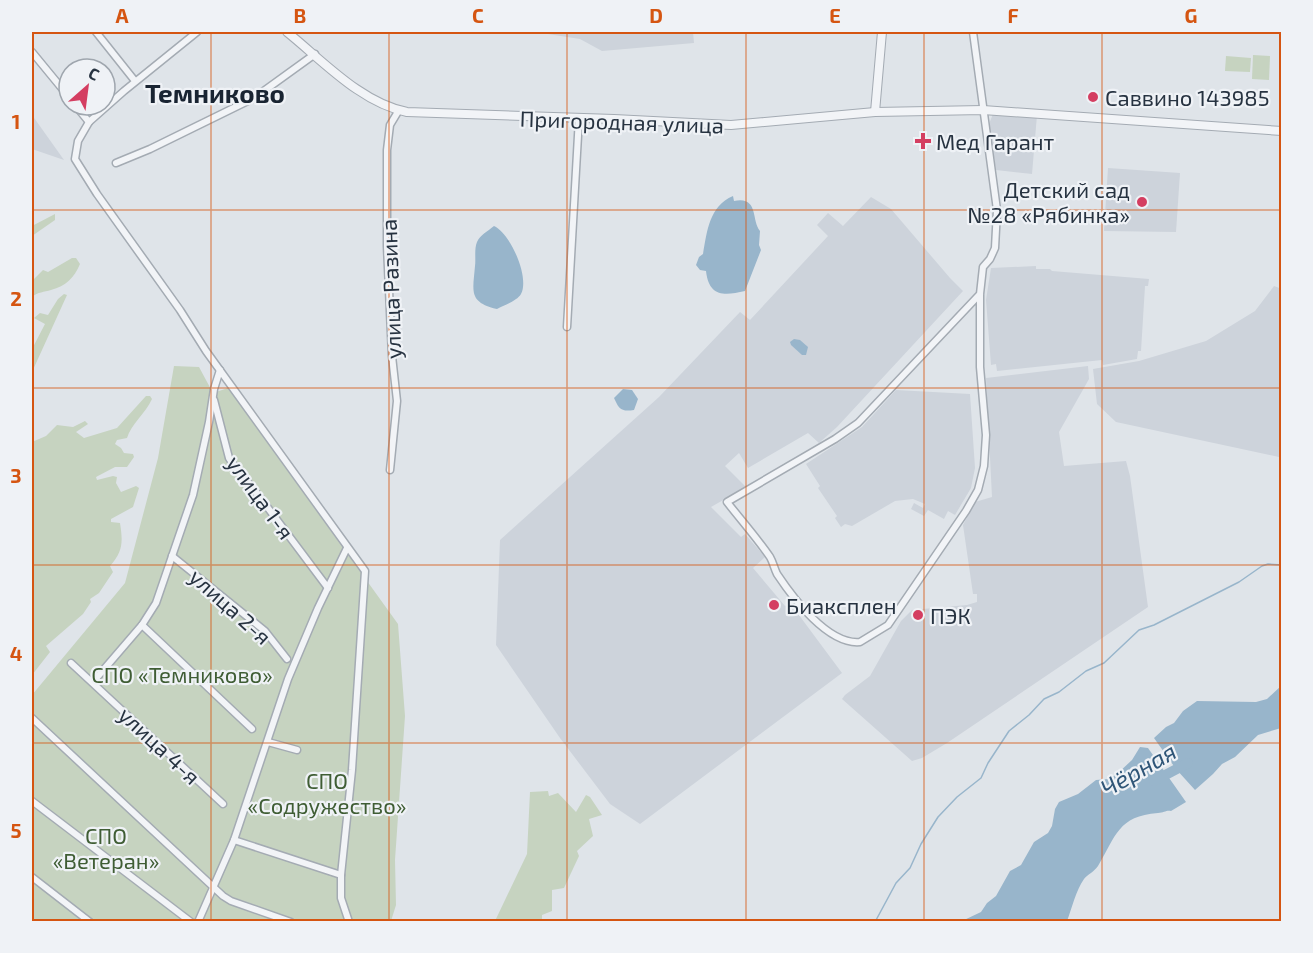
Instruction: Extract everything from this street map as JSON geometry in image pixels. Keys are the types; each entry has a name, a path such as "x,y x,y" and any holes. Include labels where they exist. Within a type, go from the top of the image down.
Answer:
{"street":[{"path":"96,32 135,81"},
{"path":"197,32 135,81 89,122 78,141 76,162 220,370 364,571 351,788 341,875 341,898 349,921"},
{"name":"Пригородная улица","path":"287,32 367,96 399,110 452,115 579,118 731,126 875,112 983,110 1281,131"},
{"path":"875,112 882,32"},
{"path":"973,32 996,192 997,228 995,248 983,267 980,294 980,367 986,435 984,466 978,489 960,520 888,625 860,642 842,640 809,615 777,573 771,558 727,502 858,423 980,294"},
{"path":"32,52 57,82"},
{"path":"116,163 150,149 254,98 315,54"},
{"name":"улица Разина","path":"390,470 397,401 392,356 387,246 387,150 390,125 399,110"},
{"path":"85,117 89,122"},
{"path":"567,327 579,118"},
{"path":"93,682 142,625 156,603 198,475 220,370"},
{"name":"улица 1-я","path":"213,397 232,464 260,496 328,588"},
{"path":"198,921 234,840 288,679 347,548"},
{"name":"улица 2-я","path":"172,556 265,632 287,659"},
{"path":"142,625 252,729"},
{"name":"улица 4-я","path":"71,663 223,804"},
{"path":"32,718 213,887 231,901 291,921"},
{"path":"268,742 297,750"},
{"path":"32,801 190,921"},
{"path":"234,840 341,875"},
{"path":"32,877 90,921"}],"shaded area":[{"path":"535,32 693,32 694,43 602,51 580,39"},
{"path":"993,114 1037,115 1032,174 996,170 989,124"},
{"path":"32,115 64,160 32,149"},
{"name":"Детский сад №28 «Рябинка»","path":"1108,168 1180,173 1176,232 1104,231"},
{"path":"871,197 891,209 963,291 837,427 819,443 808,433 748,468 739,453 725,466 746,487 711,507 741,537 745,534 765,557 753,568 785,606 790,603 842,673 640,824 610,804 560,738 496,645 500,540 659,397 740,312 750,320 828,236 817,225 828,213 843,226"},
{"path":"1036,266 1036,269 1052,271 1149,279 1148,286 1145,286 1141,351 1138,351 1137,359 1103,365 1102,360 997,371 996,364 991,365 986,300 991,268"},
{"path":"1274,286 1282,289 1282,452 1279,457 1116,422 1097,404 1093,369 1139,361 1206,341 1255,311"},
{"path":"1088,366 1089,379 1059,432 1064,466 1126,461 1148,607 947,743 922,758 912,761 842,699 870,676 901,621 912,610 977,602 977,594 973,594 963,525 975,502 992,497 986,378"},
{"path":"896,390 970,394 975,468 971,488 955,515 948,511 944,519 928,510 924,516 911,509 914,503 923,508 925,504 913,499 895,501 852,526 845,524 841,527 835,518 837,516 818,488 820,486 806,464 862,427"}],"green space":[{"path":"1253,55 1270,56 1269,80 1252,79"},
{"path":"1226,56 1251,58 1250,72 1225,71"},
{"path":"55,214 55,220 32,236 32,226"},
{"path":"76,258 80,264 69,281 32,297 32,281 43,270 48,272"},
{"path":"64,294 67,295 32,372 32,349 45,324 34,318 40,313 48,315"},
{"path":"174,366 199,367 213,393 228,388 398,624 405,716 395,860 396,905 391,921 32,921 32,695 125,583 158,458"},
{"path":"146,396 152,399 149,404 127,438 117,440 115,444 124,453 133,454 134,457 127,467 115,467 96,477 97,480 117,477 116,483 121,492 136,486 139,488 133,507 111,519 111,522 120,523 122,536 120,551 110,566 113,572 99,593 90,599 91,602 83,614 46,646 50,652 32,675 32,442 46,436 57,425 73,427 85,421 88,424 76,432 84,438 117,428"},
{"path":"548,791 549,796 558,793 576,812 586,795 590,797 602,815 589,819 593,836 577,851 579,856 564,888 552,890 552,911 542,915 542,921 495,921 527,854 530,792"}],"water":[{"path":"733,196 734,201 742,200 751,205 760,231 761,250 745,291 724,294 710,286 706,271 700,270 696,265 703,254 714,213 725,200"},
{"path":"494,226 512,246 523,277 521,294 497,309 481,303 473,289 477,242"},
{"path":"794,339 800,340 808,347 806,355 802,355 791,345 790,342"},
{"path":"623,389 632,390 638,399 634,410 623,410 616,402 614,398"},
{"path":"1281,686 1281,728 1258,735 1235,757 1222,764 1195,790 1176,769 1154,738 1197,701 1256,702 1267,699"},
{"path":"1140,747 1148,748 1186,802 1171,811 1134,818 1120,829 1098,866 1081,883 1067,921 962,921 981,912 996,896 1010,871 1021,865 1034,842 1048,833 1059,802 1078,794 1096,780 1109,779 1117,774 1132,760"}],"waterway":[{"path":"875,922 896,883 910,868 921,844 938,817 957,797 981,778 1009,731 1044,699 1059,692 1086,671 1104,663 1139,630 1154,625 1239,582 1262,566 1282,565"},
{"name":"Чёрная","path":"1154,781 1188,763"}],"place":[{"name":"Саввино 143985","path":"1093,97"},
{"name":"Мед Гарант","path":"923,141"},
{"name":"Детский сад №28 «Рябинка»","path":"1142,202"},
{"name":"Биаксплен","path":"774,605"},
{"name":"ПЭК","path":"918,615"}],"district":[{"name":"Темниково","path":"215,92"}],"park label":[{"name":"СПО «Темниково»","path":"182,674"},
{"name":"СПО «Содружество»","path":"327,792"},
{"name":"СПО «Ветеран»","path":"106,848"}]}
